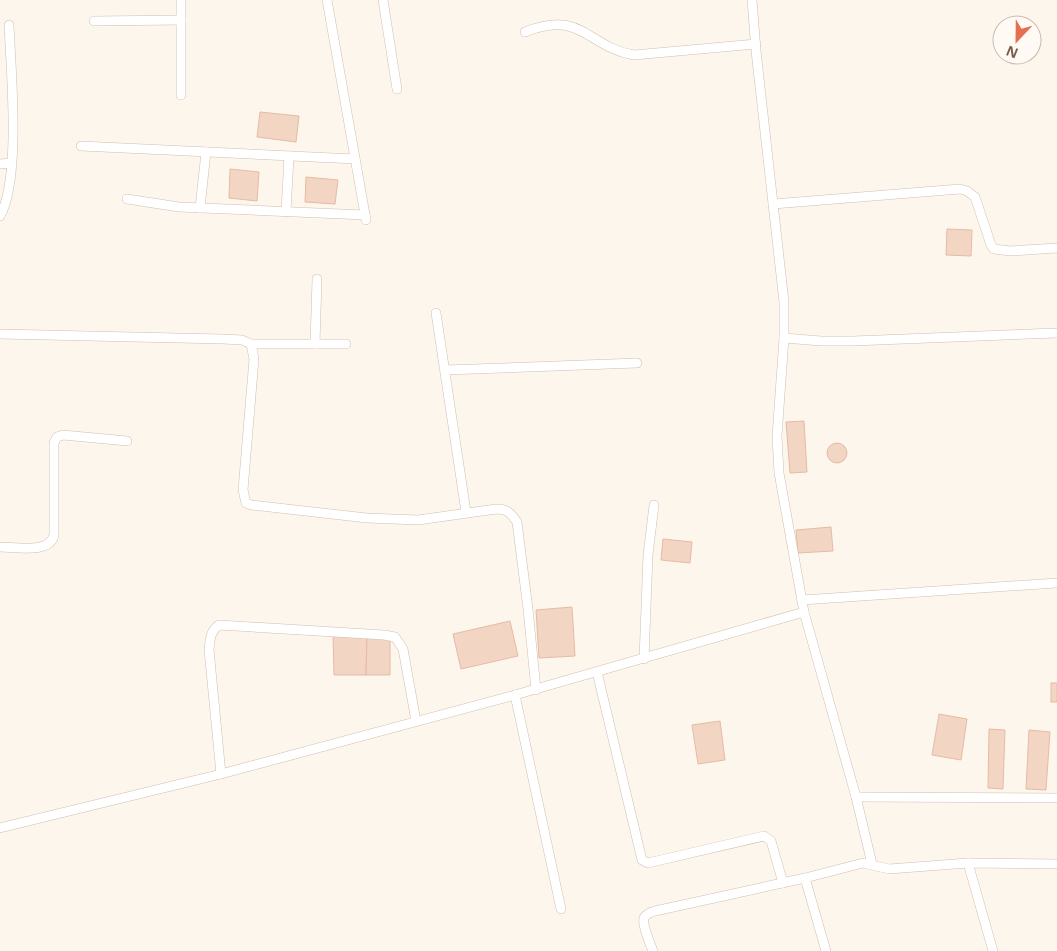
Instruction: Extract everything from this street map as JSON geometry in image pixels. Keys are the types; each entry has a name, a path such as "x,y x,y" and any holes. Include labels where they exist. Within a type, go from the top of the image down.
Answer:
{"street":[{"path":"181,0 181,95"},
{"path":"127,199 200,208 366,218 327,0"},
{"path":"383,0 397,89"},
{"path":"752,0 784,302 784,338 779,398 778,467 804,612 856,797 872,864"},
{"path":"94,21 181,20"},
{"path":"526,32 556,24 566,25 581,30 623,53 634,55 756,44"},
{"path":"0,216 6,203 11,163 12,95 9,25"},
{"path":"81,146 355,159"},
{"path":"200,208 206,152"},
{"path":"286,212 289,156"},
{"path":"0,164 11,163"},
{"path":"773,204 960,189 967,191 975,197 994,249 1010,251 1057,248"},
{"path":"315,344 317,279"},
{"path":"436,313 466,512"},
{"path":"784,338 852,341 1057,333"},
{"path":"0,334 213,338 242,340 251,344 346,344"},
{"path":"251,344 254,359 243,490 246,503 251,506 367,518 418,520 466,512 504,509 510,512 517,522 536,690"},
{"path":"445,370 637,364"},
{"path":"0,547 41,548 53,541 54,443 57,437 63,435 127,441"},
{"path":"644,659 648,555 654,505"},
{"path":"802,600 1057,583"},
{"path":"0,828 221,774 536,690 804,612"},
{"path":"221,774 209,650 210,636 219,625 395,637 403,649 416,721"},
{"path":"597,672 642,860 648,863 764,836 771,841 783,883"},
{"path":"515,695 560,909"},
{"path":"856,797 1057,798"},
{"path":"653,951 644,924 644,918 648,914 863,863 889,869 968,863 1057,864"},
{"path":"968,863 993,951"},
{"path":"805,878 826,951"}],"building":[{"path":"260,112 299,116 296,142 257,137"},
{"path":"230,169 259,172 257,201 229,198"},
{"path":"306,177 338,180 335,204 305,202"},
{"path":"947,229 972,230 971,256 946,255"},
{"path":"804,421 807,472 790,473 786,422"},
{"path":"837,443 844,446 847,453 844,460 837,463 830,460 827,453 830,446"},
{"path":"831,527 833,551 798,553 796,530"},
{"path":"663,539 692,542 690,563 661,560"},
{"path":"572,607 575,656 539,658 536,610"},
{"path":"510,621 518,656 461,669 453,634"},
{"path":"333,636 367,637 366,675 334,675"},
{"path":"367,637 390,638 390,675 366,675"},
{"path":"1051,683 1057,683 1057,702 1051,702"},
{"path":"939,714 967,719 961,760 932,755"},
{"path":"720,721 725,760 698,764 692,725"},
{"path":"989,729 1005,730 1003,789 988,788"},
{"path":"1029,730 1050,732 1046,790 1026,789"}]}
